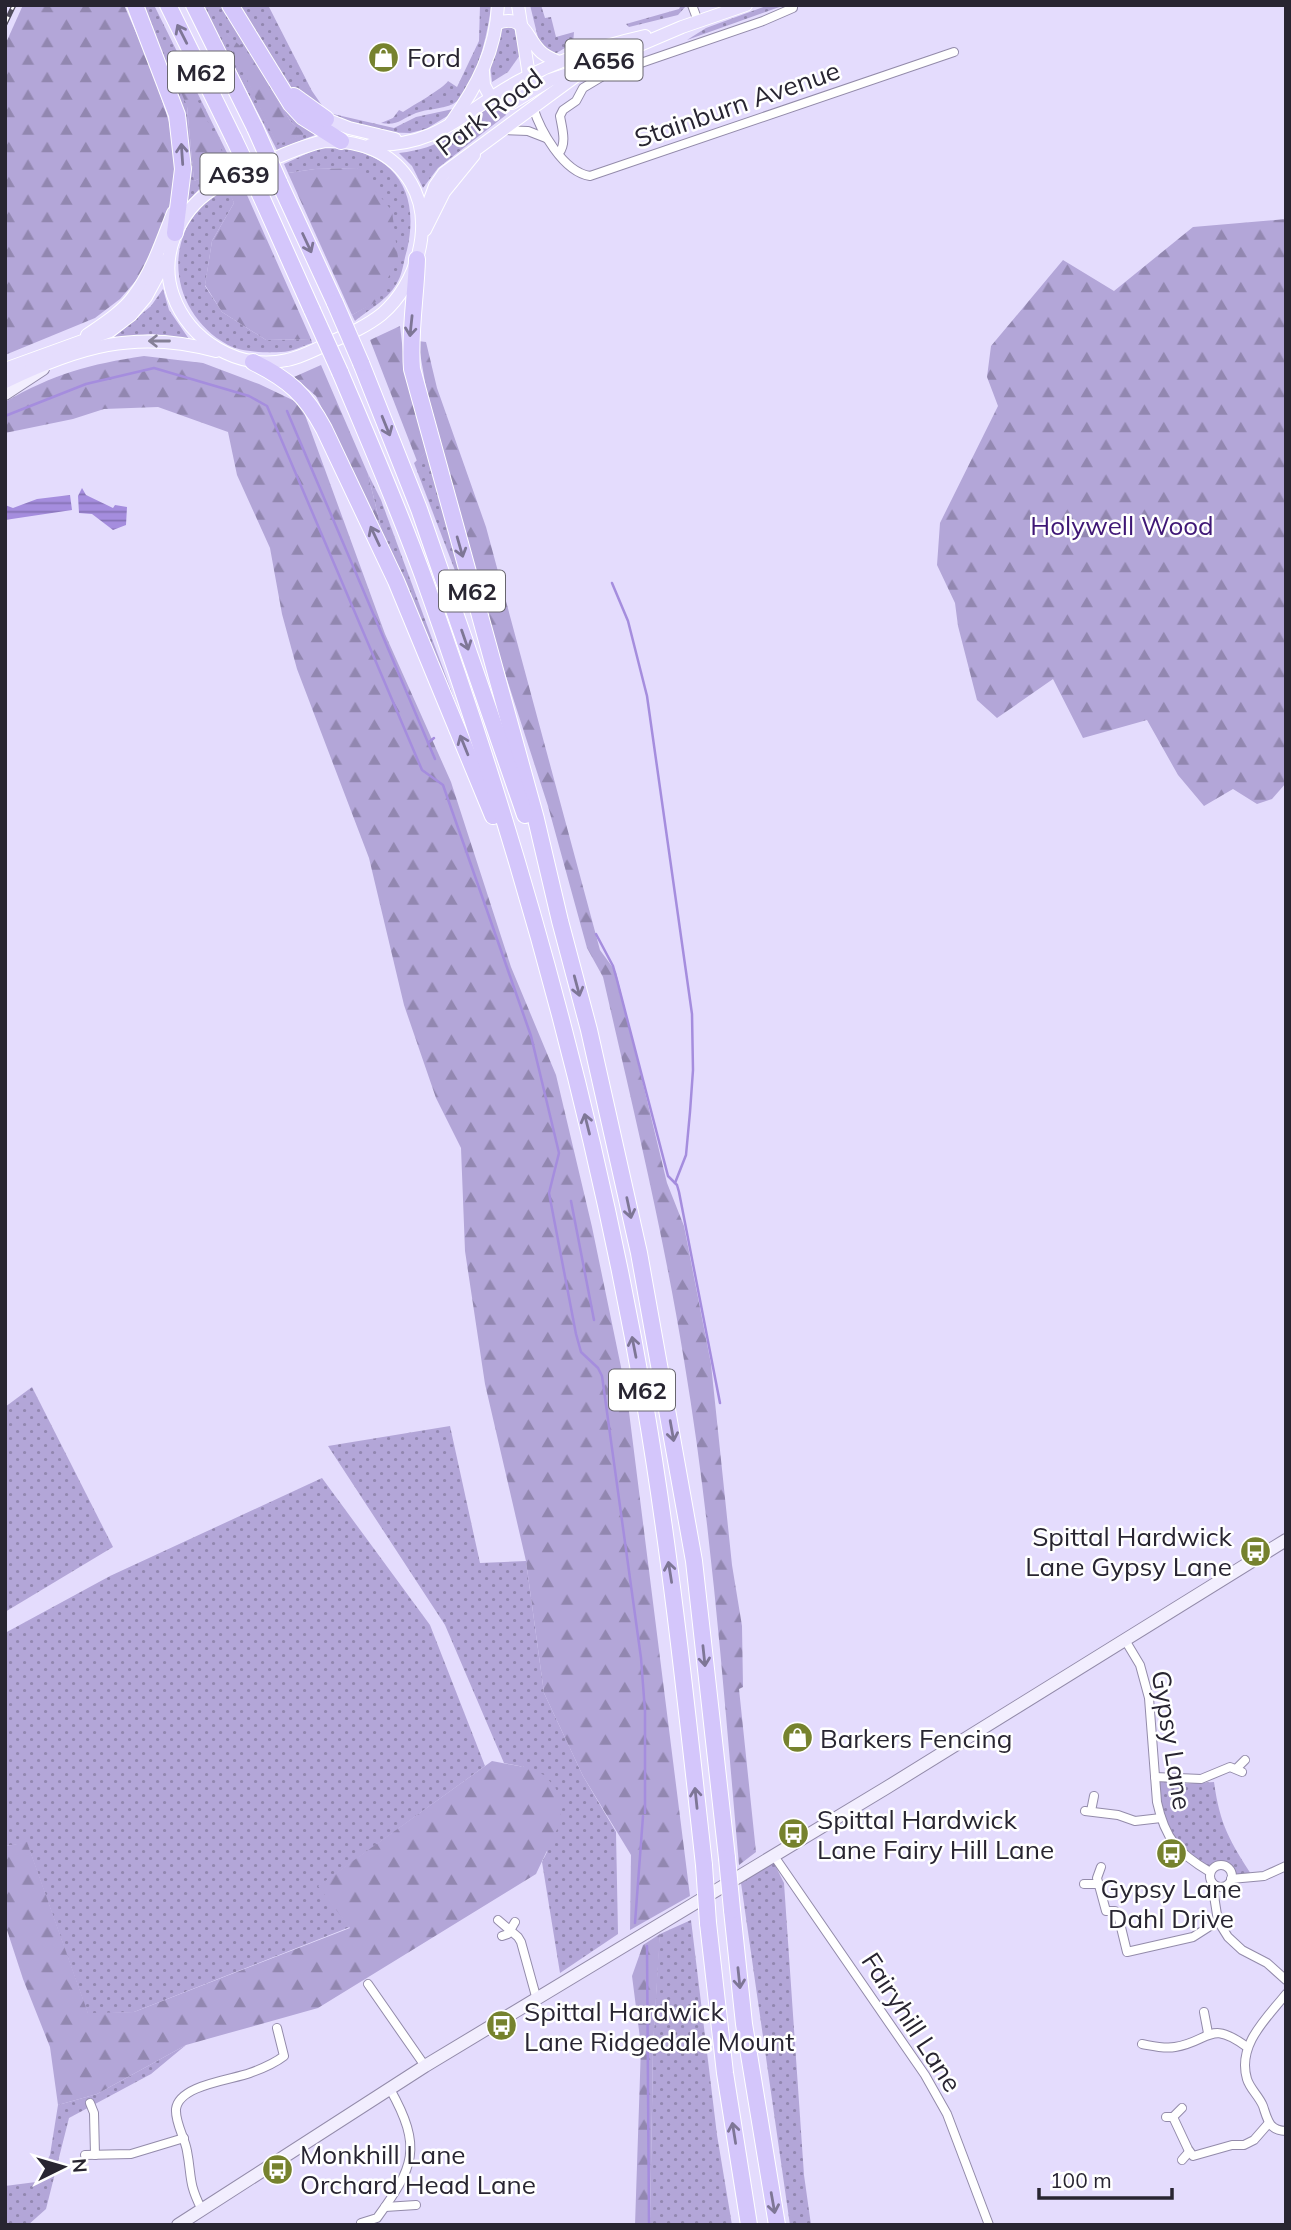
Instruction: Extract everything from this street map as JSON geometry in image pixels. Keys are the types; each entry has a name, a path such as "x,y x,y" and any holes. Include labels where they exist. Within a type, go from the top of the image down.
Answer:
{"highway":[{"name":"M62","path":"135,5 177,115 183,169 175,233"},
{"name":"M62","path":"168,5 260,194 388,486 426,584 476,728 535,922 589,1132 645,1404 673,1587 725,2073 750,2225"},
{"name":"M62","path":"194,5 255,128 361,363 419,509 560,920"},
{"path":"230,5 291,104 303,117 341,141"},
{"path":"277,80 326,119"},
{"name":"M62","path":"416,258 416,294 410,340 412,369 536,819 589,1030 639,1253 667,1404 694,1561 744,2024 778,2225"},
{"path":"253,362 296,389 312,407 324,429 396,581 535,922"}],"main road":[{"path":"449,125 483,72 491,51 498,5"},
{"path":"518,5 533,107"},
{"name":"Park Road","path":"423,220 429,198 444,173 587,67 682,27 746,5"},
{"path":"497,23 509,20 523,26 541,52 559,62"},
{"name":"Park Road","path":"362,145 409,142 435,134 530,75 559,62 624,41 682,27"},
{"path":"483,72 484,85 491,98 499,103 512,103 550,80 587,67"},
{"path":"326,119 349,128 409,142"},
{"name":"A639","path":"341,141 362,145 389,157 405,174 417,195 423,220 420,240 416,258 399,296 381,315 370,322 306,354 277,362 253,362 187,344 159,341 77,347 110,331 131,315 153,288 175,233 192,206 210,190 229,179 312,144 341,141"},
{"path":"420,240 444,192 481,146"},
{"path":"5,382 77,347 133,298 155,258 181,193"},
{"name":"A639","path":"169,253 171,289 181,313 197,334 226,353"},
{"path":"5,369 77,347"}],"street":[{"path":"692,5 698,21"},
{"name":"Park Road","path":"559,153 563,149 564,141 560,116 563,110 576,101 583,88 603,76 763,21 793,8 793,5"},
{"name":"Stainburn Avenue","path":"533,107 546,138 583,175 590,176 954,52"},
{"path":"504,130 528,131 546,138"},
{"path":"5,394 57,359"},
{"path":"178,2225 425,2066 774,1856 1286,1539"},
{"name":"Gypsy Lane","path":"1125,1640 1140,1665 1152,1713 1155,1777 1161,1818 1180,1853 1210,1872"},
{"path":"1155,1777 1201,1779 1224,1768 1239,1770 1245,1760"},
{"path":"1094,1796 1088,1811 1118,1815 1135,1821 1161,1818"},
{"name":"Fairyhill Lane","path":"774,1856 925,2075 947,2114 989,2225"},
{"path":"1216,1885 1227,1885 1231,1875 1227,1866 1218,1865 1210,1872 1216,1885 1218,1922 1228,1937 1242,1950 1267,1963 1286,1980"},
{"path":"1101,1867 1098,1884 1106,1911 1115,1911 1118,1915 1127,1952 1193,1937 1218,1922"},
{"path":"1231,1875 1264,1876 1286,1867"},
{"path":"1084,1884 1098,1884"},
{"path":"498,1920 521,1942 537,2000"},
{"path":"502,1936 511,1931 515,1922"},
{"path":"368,1984 425,2066"},
{"path":"1286,1994 1254,2035 1247,2047 1244,2062 1247,2081 1262,2104 1268,2124 1277,2130 1286,2131"},
{"path":"1204,2012 1208,2033"},
{"path":"201,2208 191,2190 187,2151 176,2113 182,2096 198,2088 250,2074 288,2056 277,2028"},
{"path":"1142,2044 1176,2047 1208,2033 1233,2037 1247,2047"},
{"path":"361,2223 377,2218 407,2175 411,2158 405,2120 390,2089"},
{"path":"90,2103 94,2113 95,2155"},
{"path":"1182,2108 1169,2117 1193,2156 1254,2140 1268,2124"},
{"path":"85,2155 131,2154 184,2138"},
{"path":"1182,2160 1189,2152"},
{"path":"385,2207 416,2204"}],"green space":[{"path":"23,5 124,5 152,69 169,122 176,167 173,196 146,269 120,299 95,318 5,355 5,45"},
{"path":"139,5 154,5 235,169 201,187 183,207 186,178","holes":["187,106 229,165 194,181"]},
{"path":"203,5 221,5 284,107 315,135 277,150","holes":["227,34 270,89 291,122 304,134 277,144"]},
{"path":"237,5 268,5 312,91 323,107 333,114 394,128 416,117 453,109 449,115 426,129 410,133 376,132 333,120 293,90"},
{"path":"480,5 491,5 487,29 480,59 461,97 449,106 416,113 396,123 381,123 393,118 399,110 403,112 427,97 448,81 457,87 479,41"},
{"path":"530,5 541,5 545,18 551,17 556,37 574,32 573,43 555,54 540,46"},
{"path":"681,5 686,6 678,15 629,27 626,24 679,9"},
{"path":"769,5 785,5 687,40 706,28"},
{"path":"505,26 514,27 520,55 508,72 492,82 490,64 501,29"},
{"path":"225,32 249,54 291,122 305,134 277,145"},
{"path":"173,49 229,166 194,181 187,106 163,51"},
{"path":"490,106 506,115 438,168 423,188 412,166 399,153 438,143"},
{"path":"332,147 371,156 386,166 398,178 406,192 410,209 407,250 398,281 385,298 355,321 352,315 376,301 383,285 357,168 288,173 284,164 319,148"},
{"path":"357,168 392,211 398,258 376,302 352,315 288,173"},
{"path":"240,180 243,186 230,192 234,203 212,241 205,286 222,312 266,340 311,339 312,343 281,352 254,352 233,347 211,333 186,301 178,263 188,225 204,204"},
{"path":"243,186 311,339 266,340 222,312 205,285 212,241 234,203 229,192"},
{"name":"Holywell Wood","path":"1286,219 1286,783 1272,799 1257,804 1233,789 1204,806 1178,775 1147,720 1083,738 1053,679 997,718 977,700 958,626 955,603 937,565 940,523 998,406 987,377 991,346 1063,260 1114,291 1193,227"},
{"path":"163,289 169,310 189,339 153,334 113,338 151,306"},
{"path":"400,326 405,369 426,452 417,461 370,340"},
{"path":"418,341 426,342 437,388 486,527 600,950 616,972 667,1183 684,1226 711,1364 732,1565 742,1626 743,1687 739,1689 756,1852 739,1865 702,1486 676,1312 657,1216 603,977 587,948 548,806 501,661 426,388"},
{"path":"144,356 203,363 259,384 301,404 385,634 451,782 511,967 556,1075 592,1227 627,1396 690,1896 630,1930 631,1855 583,1776 544,1693 526,1561 485,1384 465,1251 461,1148 436,1098 404,1005 369,858 297,669 282,614 270,548 237,475 228,432 158,407 104,409 73,419 5,433 5,402 39,384 72,372"},
{"path":"321,365 368,474 382,532 316,396 294,377"},
{"path":"428,450 478,631 414,463"},
{"path":"368,474 381,500 462,720 460,721 382,532"},
{"path":"32,1387 113,1547 5,1612 5,1407"},
{"path":"450,1426 480,1563 526,1561 544,1693 583,1776 616,1832 618,1934 560,1973 542,1862 547,1852 524,1767 504,1763 445,1625 328,1446"},
{"path":"322,1478 430,1625 485,1766 319,1886 350,1927 134,2012 88,2014 27,1843 5,1844 5,1633 110,1576"},
{"path":"492,1761 524,1767 544,1775 555,1787 561,1800 561,1821 536,1874 318,2008 186,2045 97,2094 58,2105 50,2047 5,1924 5,1844 7,1846 27,1842 88,2013 134,2012 350,1928 318,1886"},
{"path":"1155,1781 1180,1784 1214,1782 1219,1810 1227,1832 1253,1877 1232,1876 1229,1868 1221,1865 1210,1872 1184,1854 1165,1823"},
{"path":"773,1861 784,1883 804,2175 811,2225 790,2225 741,1883"},
{"path":"691,1920 717,2135 732,2225 650,2225 653,2047 660,1934"},
{"path":"660,1934 653,2047 650,2225 635,2225 641,2046 632,1976 643,1945"},
{"path":"186,2045 151,2074 69,2118 46,2209 28,2225 5,2225 5,2186 36,2182 50,2155 58,2105 97,2094"}],"shaded area":[{"path":"82,488 86,495 113,508 115,505 127,507 126,525 113,530 92,514 79,513 78,496"},
{"path":"70,495 72,510 5,520 5,505 13,508 37,499"}],"waterway":[{"path":"5,416 86,384 154,368 249,396 267,406 422,770 443,785 531,1036 559,1153 549,1193 581,1352 598,1368 602,1376 641,1658 645,1711 645,1813"},
{"path":"287,411 435,759"},
{"path":"612,583 628,621 647,696 692,1014 693,1070 686,1155 675,1183"},
{"path":"428,743 434,738"},
{"path":"596,934 613,966 668,1176 677,1185 679,1192 720,1403"},
{"path":"571,1201 594,1320"},
{"path":"635,1923 643,1816"},
{"path":"647,1946 649,2225"}],"railway":[{"path":"5,24 14,5"}],"place":[{"name":"Ford","path":"384,57"},
{"name":"Spittal Hardwick Lane Gypsy Lane","path":"1255,1551"},
{"name":"Barkers Fencing","path":"797,1738"},
{"name":"Spittal Hardwick Lane Fairy Hill Lane","path":"794,1834"},
{"name":"Gypsy Lane Dahl Drive","path":"1171,1853"},
{"name":"Spittal Hardwick Lane Ridgedale Mount","path":"501,2026"},
{"name":"Monkhill Lane Orchard Head Lane","path":"277,2169"}]}
